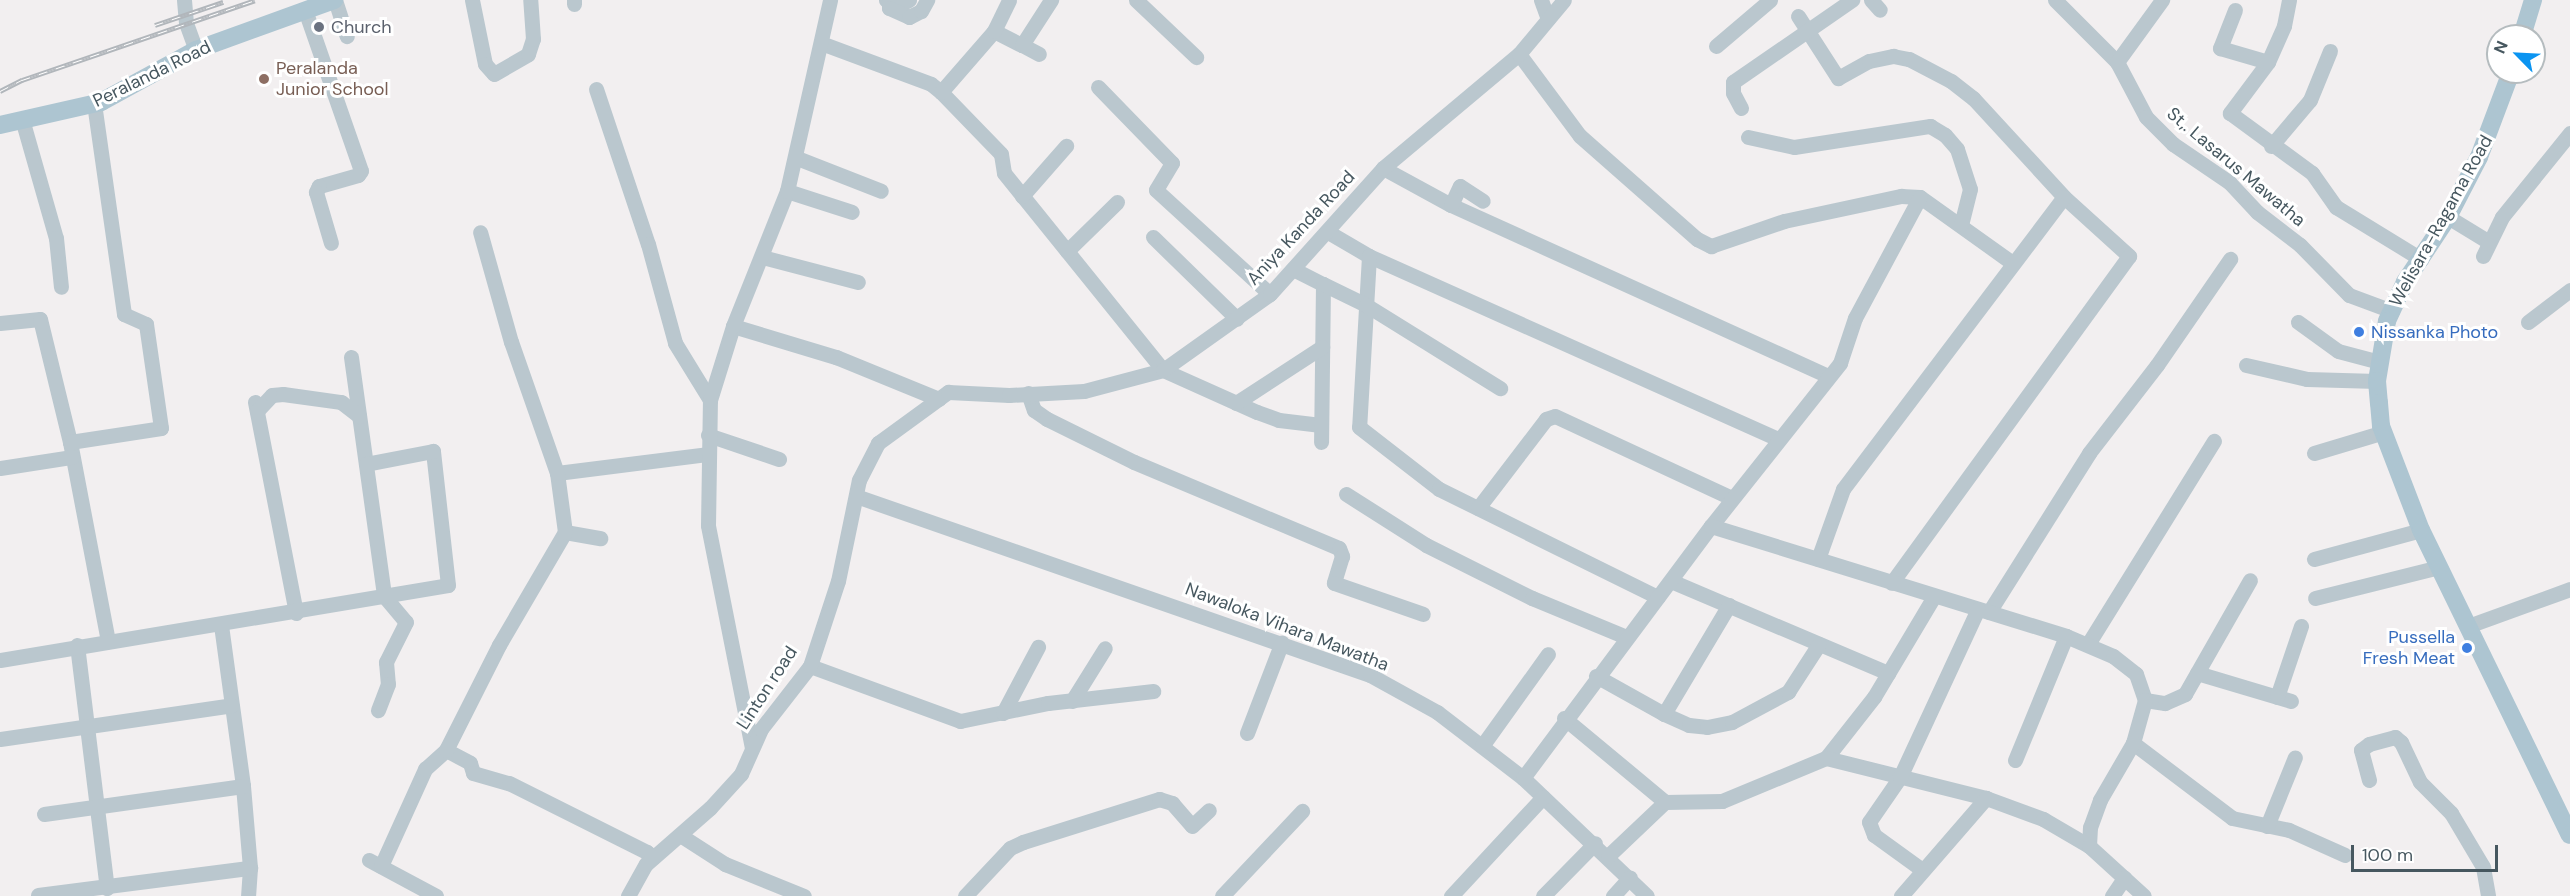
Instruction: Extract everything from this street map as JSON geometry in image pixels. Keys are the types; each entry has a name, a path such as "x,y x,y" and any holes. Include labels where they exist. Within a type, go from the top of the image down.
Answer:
{"main road":[{"name":"Peralanda Road","path":"0,125 93,104 120,94 196,50 334,0"},
{"path":"2526,24 2533,0"},
{"name":"Welisara-Ragama Road","path":"2507,84 2499,111 2448,218 2421,259 2392,311 2377,381 2384,432 2421,530 2570,835"}],"street":[{"path":"184,0 186,23 196,50"},
{"path":"334,0 347,36"},
{"path":"472,0 485,64 494,74 528,54 533,39 530,0"},
{"path":"752,748 714,568 708,525 707,454 710,399 733,326 788,191 798,158 830,0"},
{"path":"909,0 901,4 887,1 889,8 909,17 921,11 927,0"},
{"path":"941,92 994,31 1010,0"},
{"path":"1022,45 1051,0"},
{"path":"1136,0 1196,57"},
{"path":"1540,0 1548,19"},
{"name":"Aniya Kanda Road","path":"856,496 878,443 948,392 1084,391 1163,369 1237,319 1270,294 1383,168 1519,54 1564,0"},
{"path":"1716,46 1770,0"},
{"path":"1741,108 1733,93 1733,82 1810,32 1852,0"},
{"name":"St,. Lasarus Mawatha","path":"2055,0 2117,62 2146,117 2172,144 2229,182 2258,212 2300,245 2349,295 2392,311"},
{"path":"2117,62 2162,0"},
{"path":"2289,0 2284,27 2268,62 2232,109 2232,116 2271,146 2312,173 2336,207 2421,259"},
{"path":"305,10 361,171 319,186 316,192 331,243"},
{"path":"2235,10 2220,48 2268,62"},
{"path":"1797,16 1810,32 1823,60 1838,78 1869,61 1893,56 1909,59 1951,81 1972,98 2064,197 2129,256 1891,583"},
{"path":"994,31 1040,54"},
{"path":"821,43 931,84 941,92 1001,154 1004,173 1163,369 1279,420 1322,425"},
{"path":"2271,146 2310,100 2330,51"},
{"path":"1519,54 1580,136 1697,239 1711,246 1784,221 1901,196 1920,197 1961,224 2011,262"},
{"path":"1098,87 1172,163 1156,190 1270,294"},
{"path":"596,88 648,244 675,343 710,399"},
{"path":"0,468 161,428 146,324 124,314 93,104"},
{"path":"22,119 56,238 60,287"},
{"path":"1748,136 1794,147 1930,126 1945,135 1957,149 1970,189 1961,224"},
{"path":"2448,218 2486,249 2502,217 2570,133"},
{"path":"1022,196 1066,146"},
{"path":"798,158 881,191"},
{"path":"1383,168 1451,205 1828,376"},
{"path":"1451,205 1460,186 1483,201"},
{"path":"788,191 852,212"},
{"path":"1523,778 1596,676 1732,498 1840,363 1855,318 1920,197"},
{"path":"1818,559 1843,489 2011,262 2064,197"},
{"path":"1067,251 1117,202"},
{"path":"436,896 375,863 425,769 446,750 499,645 565,532 557,472 511,342 480,232"},
{"path":"1328,232 1369,256 1778,439"},
{"path":"1152,237 1237,319"},
{"path":"1369,256 1359,427 1439,489 1658,597"},
{"path":"762,257 858,282"},
{"path":"1921,869 1869,829 1869,822 1900,777 1984,610 2089,453 2157,365 2230,259"},
{"path":"1293,269 1366,305 1500,388"},
{"path":"1321,442 1323,284"},
{"path":"2528,322 2570,290"},
{"path":"0,323 40,319 71,449 108,641"},
{"path":"2298,322 2338,351 2380,362"},
{"path":"733,326 836,357 939,399"},
{"path":"1236,403 1322,347"},
{"path":"351,357 384,596 406,622 386,662 388,684 378,710"},
{"path":"2246,365 2307,379 2377,381"},
{"path":"1028,393 1034,410 1047,419 1134,462 1340,548 1342,556 1334,583 1423,614"},
{"path":"296,613 256,406 272,394 283,394 341,402 359,416"},
{"path":"1478,508 1546,419 1555,416 1732,498"},
{"path":"2314,453 2384,432"},
{"path":"708,435 779,459"},
{"path":"2088,644 2214,441"},
{"path":"0,660 77,645 296,613 448,585 433,451 366,464"},
{"path":"557,472 707,454"},
{"path":"1346,494 1426,545 1532,598 1626,637"},
{"name":"Nawaloka Vihara Mawatha","path":"856,496 1282,642 1370,675 1437,712 1523,778 1595,843 1647,896"},
{"name":"Linton road","path":"628,896 653,858 680,835 741,774 752,748 772,713 810,666 838,580 856,496"},
{"path":"1711,526 1933,598 1984,610 2066,636 2113,656 2136,674 2145,700 2133,743 2100,800 2090,827 2089,846"},
{"path":"2314,559 2421,530"},
{"path":"565,532 600,538"},
{"path":"2315,598 2439,567"},
{"path":"1671,580 1888,673"},
{"path":"2145,700 2165,703 2184,694 2250,580"},
{"path":"2468,626 2570,589"},
{"path":"1564,718 1665,802 1722,801 1826,758 1888,673 1933,598"},
{"path":"1664,714 1729,605"},
{"path":"221,625 243,786 250,895"},
{"path":"2197,673 2284,699 2301,626"},
{"path":"2014,760 2066,636"},
{"path":"1247,733 1282,642"},
{"path":"1596,676 1664,714 1689,725 1707,727 1732,722 1788,692 1819,644"},
{"path":"77,645 107,888"},
{"path":"1003,713 1038,647"},
{"path":"1072,701 1105,648"},
{"path":"1482,746 1548,654"},
{"path":"810,666 960,721 1072,701 1153,691"},
{"path":"0,739 232,705"},
{"path":"2369,780 2361,750 2369,744 2395,737 2401,742 2420,782 2451,813 2483,867 2488,896"},
{"path":"2133,743 2232,818 2289,830 2345,855"},
{"path":"446,750 470,763 473,773 509,783 647,852 653,858"},
{"path":"2267,826 2295,757"},
{"path":"1826,758 1986,798 2043,819 2089,846 2144,896"},
{"path":"44,814 243,786"},
{"path":"1451,896 1543,797"},
{"path":"1901,896 1921,869 1986,798"},
{"path":"965,896 1010,848 1023,842 1159,799 1172,803 1192,826 1209,810"},
{"path":"1608,856 1665,802"},
{"path":"1222,896 1302,811"},
{"path":"680,835 725,864 804,896"},
{"path":"1543,896 1595,843"},
{"path":"38,896 107,888 164,877 250,868"},
{"path":"1613,896 1630,877"},
{"path":"2112,896 2124,878"}],"railway":[{"path":"0,91 22,80 255,0"},
{"path":"155,25 223,2"}],"place":[{"name":"Church","path":"319,27"},
{"name":"Peralanda Junior School","path":"264,79"},
{"name":"Nissanka Photo","path":"2359,332"},
{"name":"Pussella Fresh Meat","path":"2467,648"}]}
